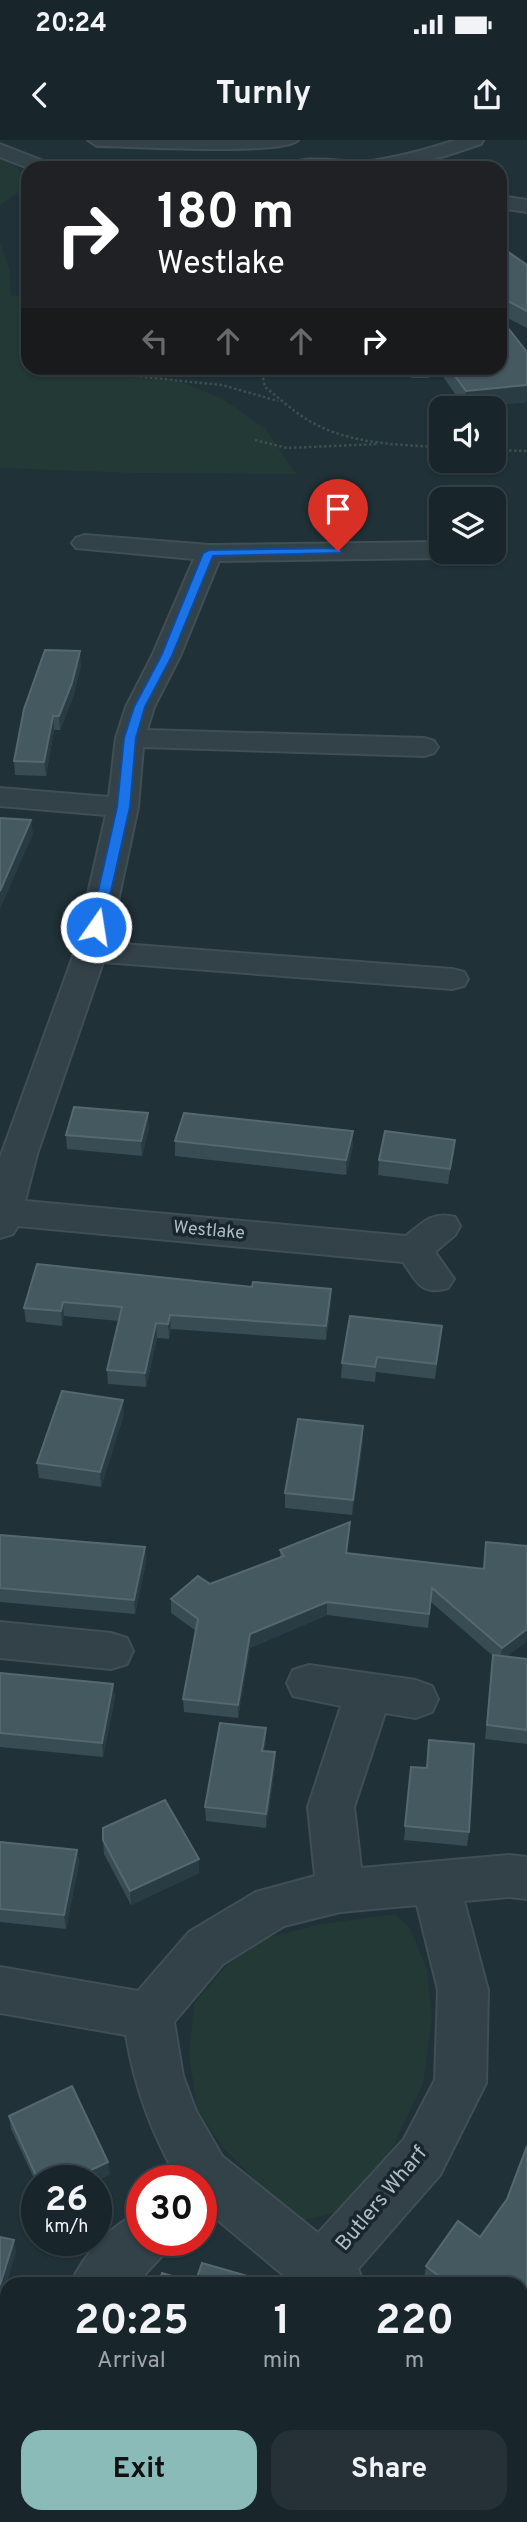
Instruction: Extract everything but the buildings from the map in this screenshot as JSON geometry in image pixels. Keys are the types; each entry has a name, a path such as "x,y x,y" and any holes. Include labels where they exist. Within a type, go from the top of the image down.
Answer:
{"street":[{"path":"97,140 247,144 289,140"},
{"path":"396,142 434,160 474,140"},
{"path":"0,141 33,141"},
{"path":"25,161 23,153 33,141"},
{"path":"0,150 25,161"},
{"path":"507,194 527,192"},
{"path":"507,203 527,206"},
{"path":"95,550 429,552"},
{"name":"Westlake","path":"195,552 166,656 140,707 130,738 123,807 91,951 9,1153 2,1219 424,1265 442,1226"},
{"path":"130,738 435,746"},
{"path":"0,797 123,807"},
{"path":"91,951 457,979"},
{"path":"0,1640 111,1651"},
{"path":"309,1683 416,1699"},
{"path":"340,1891 331,1807 362,1716 365,1693"},
{"path":"0,1990 148,2016 206,1948 273,1907 340,1891 509,1876 527,1878"},
{"name":"Butlers Wharf","path":"217,2191 329,2277 422,2157 460,2083 463,1990 435,1882"},
{"name":"Butlers Wharf","path":"148,2016 162,2088 174,2123 193,2165"},
{"path":"105,2277 126,2255"}],"path":[{"path":"125,375 259,392 286,404"},
{"path":"262,375 265,387 309,421 334,431 383,444"},
{"path":"255,440 287,447 429,446"},
{"path":"506,450 527,451"}],"green space":[{"path":"0,159 19,169 21,191 0,205"},
{"path":"0,242 9,268 11,295 21,297 21,375 155,375 184,383 221,398 266,429 296,474 133,473 0,468"},
{"path":"395,1914 410,1928 427,1969 432,2018 423,2084 388,2157 337,2212 303,2221 261,2185 220,2144 197,2109 189,2055 194,2004 226,1966 258,1940 321,1924"}],"route":[{"path":"96,927 123,807 130,738 140,707 166,656 209,553 338,551"}]}
